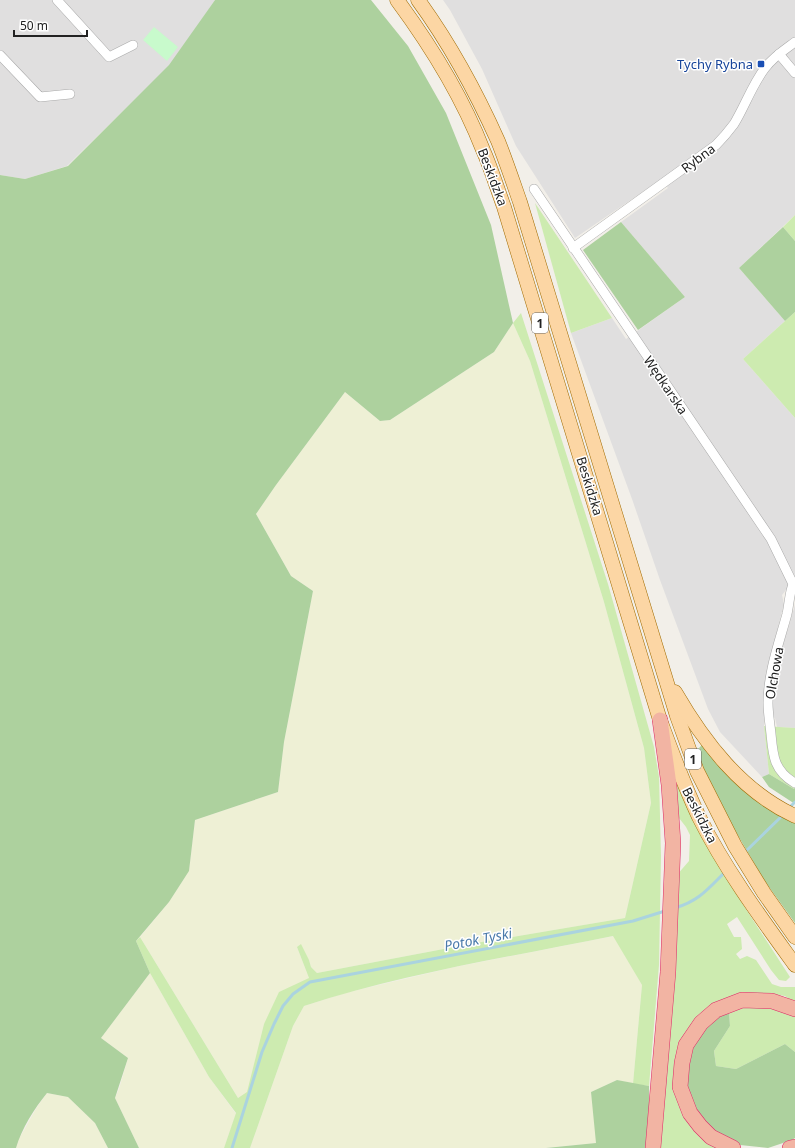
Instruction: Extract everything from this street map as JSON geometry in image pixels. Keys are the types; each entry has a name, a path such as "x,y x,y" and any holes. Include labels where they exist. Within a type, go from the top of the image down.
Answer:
{"highway":[{"path":"653,1148 668,972 671,895 672,818 660,720"},
{"path":"734,1148 711,1137 690,1113 680,1087 682,1063 686,1045 701,1023 716,1010 742,1000 772,1000 795,1009"},
{"path":"790,1148 795,1147"}],"main road":[{"name":"Beskidzka","path":"397,0 430,47 465,110 483,149 502,199 660,720 681,778 722,858 795,966"},
{"name":"Beskidzka","path":"418,0 444,38 479,101 499,143 520,202 677,716 697,771 735,846 795,937"},
{"path":"662,668 688,714 707,742 725,763 746,784 793,815"}],"street":[{"path":"57,0 110,57 133,45"},
{"name":"Rybna","path":"573,248 716,145 733,125 765,68 779,54 795,42"},
{"path":"779,54 795,72"},
{"path":"0,55 40,96 70,94"},
{"name":"Wędkarska","path":"534,189 771,539 794,583"},
{"name":"Olchowa","path":"794,583 773,662 768,703 773,755 781,772 795,783"}],"shaded area":[{"path":"0,0 215,0 170,65 67,166 25,179 0,175"},
{"path":"443,0 795,0 795,215 739,268 785,321 743,359 795,418 795,579 782,595 784,604 766,675 764,726 769,774 762,777 720,732 708,709 571,333 612,318 626,339 685,297 621,222 668,188 660,180 575,238 516,146 482,69"},
{"path":"795,605 795,728 777,727 775,718 772,716 772,696 775,671"}],"green space":[{"path":"215,0 371,0 408,46 446,113 491,225 513,323 494,352 390,420 380,421 345,392 256,514 291,576 313,591 284,742 278,792 195,820 189,871 169,902 136,941 150,973 101,1038 128,1058 115,1098 139,1148 108,1148 95,1123 68,1097 47,1093 29,1119 16,1148 0,1148 0,175 25,179 68,166 169,65"},
{"path":"154,27 178,47 167,61 143,40"},
{"path":"535,203 612,318 571,333"},
{"path":"795,215 795,241 783,227"},
{"path":"621,222 685,297 638,330 583,250"},
{"path":"783,227 795,241 795,312 785,321 739,268"},
{"path":"795,312 795,418 743,359"},
{"path":"521,313 608,584 654,747 659,777 661,856 659,965 649,1086 633,1084 642,985 613,936 419,975 342,994 304,1006 293,1026 250,1148 224,1148 236,1113 209,1077 150,973 136,941 140,937 238,1098 247,1092 264,1024 279,992 309,978 297,947 301,944 311,967 317,973 470,944 625,918 651,803 644,748 604,602 530,361 513,323"},
{"path":"513,323 530,361 604,602 644,748 651,803 625,918 470,944 317,973 311,967 309,960 297,947 309,978 264,1024 247,1093 238,1098 140,937 169,902 189,871 195,820 278,792 284,742 313,591 291,576 256,514 345,392 380,421 390,420 494,352"},
{"path":"764,726 795,728 794,789 769,774"},
{"path":"703,744 795,821 795,923 764,880 716,798 696,751"},
{"path":"769,774 794,789 795,787 795,804 769,787 762,777"},
{"path":"677,783 720,869 790,977 786,981 779,980 737,917 727,924 734,937 741,937 742,949 736,954 740,959 747,956 756,960 772,984 781,987 795,987 795,1003 785,996 763,993 734,996 705,1012 718,1148 658,1148 676,876 689,861 690,835 679,818 674,787"},
{"path":"614,936 642,985 633,1084 617,1080 591,1092 597,1143 546,1148 250,1148 293,1026 304,1006 345,993 455,967"},
{"path":"150,973 209,1077 236,1114 224,1148 139,1148 115,1098 128,1058 101,1038"},
{"path":"745,1005 772,1005 795,1015 795,1052 785,1044 736,1069 716,1066 714,1051 730,1026 729,1011"},
{"path":"729,1011 730,1026 714,1051 716,1066 736,1069 785,1044 795,1052 795,1138 792,1140 768,1148 740,1145 714,1133 693,1108 685,1080 691,1052 705,1025"},
{"path":"617,1080 649,1086 649,1148 546,1148 596,1143 591,1092"},
{"path":"47,1093 68,1097 95,1123 108,1148 16,1148 19,1139 37,1107"}],"waterway":[{"name":"Potok Tyski","path":"789,808 795,802"},
{"name":"Potok Tyski","path":"744,853 784,814"},
{"name":"Potok Tyski","path":"675,908 697,898 726,871"},
{"name":"Potok Tyski","path":"232,1148 262,1052 274,1024 283,1006 293,994 310,982 633,921 665,911"}],"place":[{"name":"Tychy Rybna","path":"761,64"}]}
